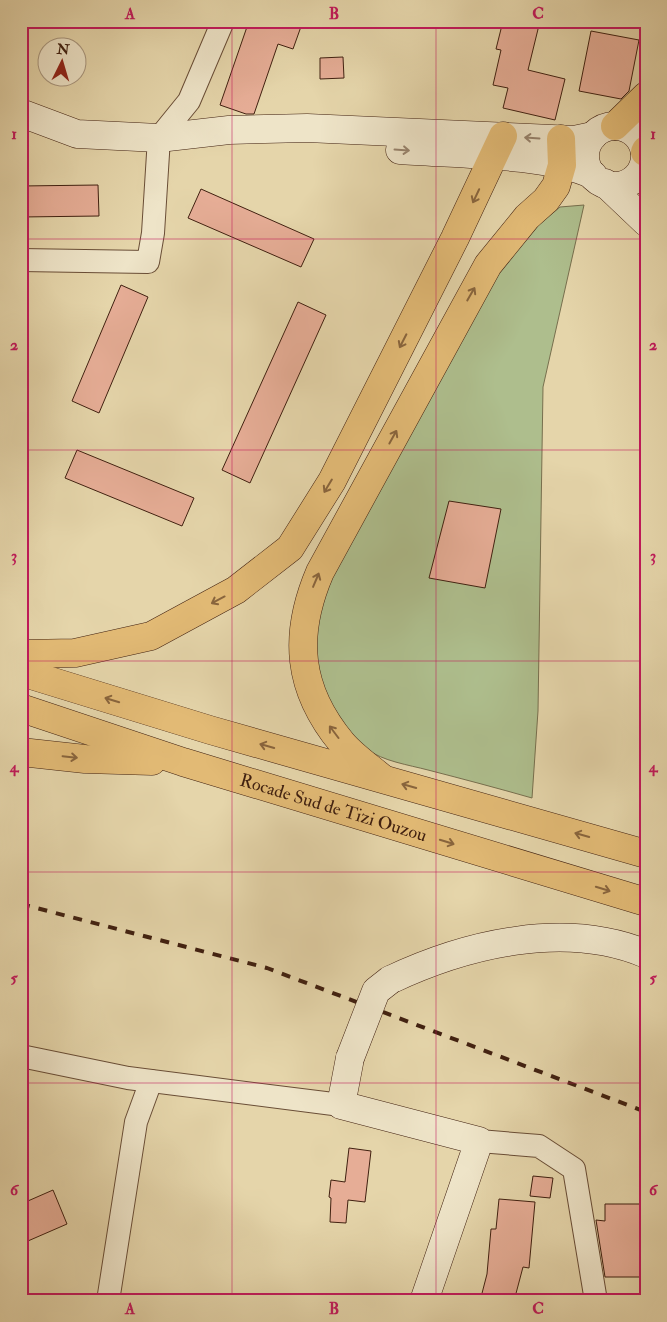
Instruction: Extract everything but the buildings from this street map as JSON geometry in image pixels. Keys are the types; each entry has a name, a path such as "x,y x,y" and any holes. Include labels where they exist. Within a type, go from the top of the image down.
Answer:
{"main road":[{"path":"604,131 646,96"},
{"path":"21,654 75,653 151,636 236,590 290,548 332,481 499,146"},
{"path":"382,778 343,744 326,722 312,697 303,667 303,631 308,599 320,572 488,265 527,217 552,193 560,176 561,152"},
{"path":"21,672 210,730 646,854"},
{"name":"Rocade Sud de Tizi Ouzou","path":"21,708 183,762 646,902"},
{"path":"21,752 85,759 183,762"}],"street":[{"path":"21,260 148,262 153,233 160,138 189,101 223,21"},
{"path":"21,113 77,134 160,138 196,133 307,128 561,152 599,179 614,185 631,181 645,161 643,143 632,130 604,131 574,140 561,152"},
{"path":"604,131 586,151 588,168 646,222"},
{"path":"341,1105 350,1058 376,991 390,980 414,969 458,955 496,945 538,938 582,939 622,944 646,954"},
{"path":"21,1056 151,1081 341,1105 479,1141 539,1146 574,1170 596,1301"},
{"path":"108,1301 136,1122 151,1081"},
{"path":"424,1301 479,1141"}],"green space":[{"path":"584,205 543,387 538,711 532,798 396,762 380,757 367,749 340,720 330,703 323,685 315,647 316,608 390,465 515,245 560,207"}],"railway":[{"path":"21,904 267,968 646,1112"}]}
